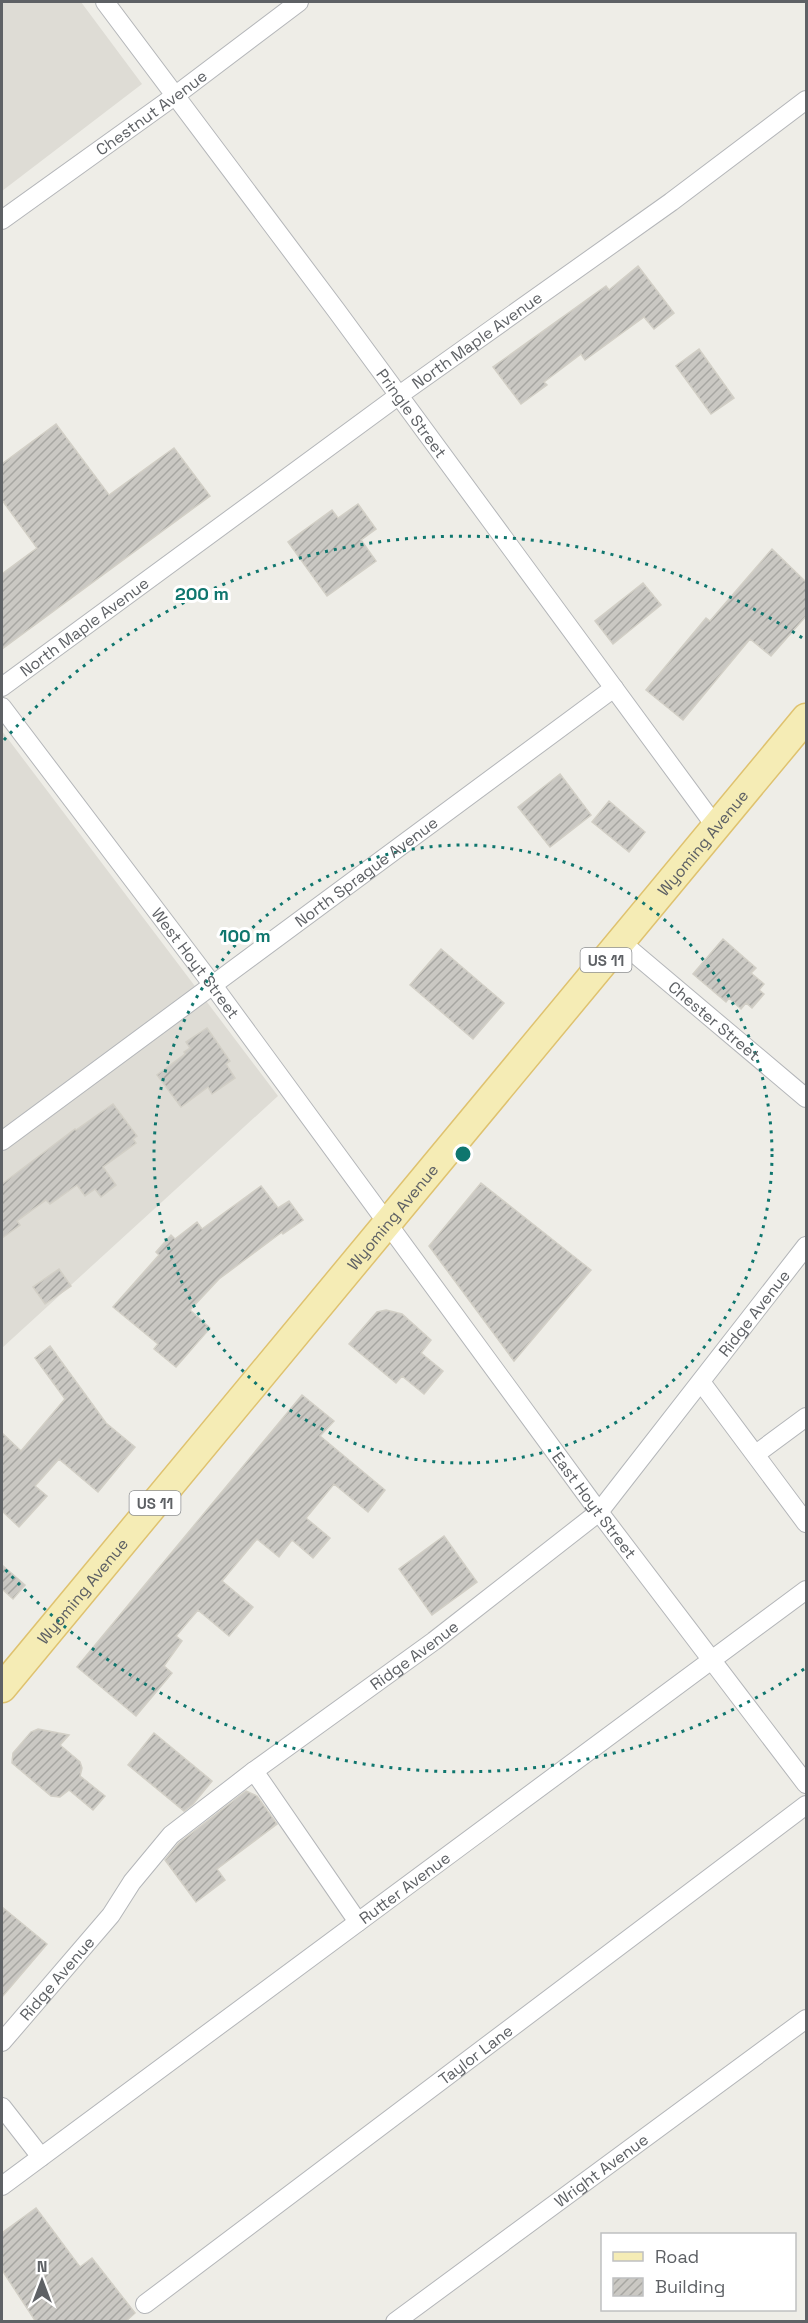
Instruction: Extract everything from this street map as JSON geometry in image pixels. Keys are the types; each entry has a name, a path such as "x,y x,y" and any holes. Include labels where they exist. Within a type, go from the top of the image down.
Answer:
{"main road":[{"name":"Wyoming Avenue","path":"2,1688 807,718"}],"street":[{"name":"Pringle Street","path":"105,2 177,95 716,826"},
{"name":"Chestnut Avenue","path":"2,220 177,95 299,2"},
{"name":"North Maple Avenue","path":"2,687 398,396 671,202 807,100"},
{"name":"North Sprague Avenue","path":"2,1141 614,688"},
{"name":"West Hoyt Street","path":"2,707 212,984 387,1223"},
{"name":"Chester Street","path":"621,942 807,1098"},
{"name":"East Hoyt Street","path":"387,1223 599,1512 807,1784"},
{"name":"Ridge Avenue","path":"2,2042 111,1915 132,1882 171,1835 254,1771 434,1641 599,1512 807,1246"},
{"path":"701,1382 807,1523"},
{"path":"756,1454 807,1417"},
{"name":"Rutter Avenue","path":"2,2186 807,1590"},
{"path":"254,1771 357,1922"},
{"name":"Taylor Lane","path":"145,2304 807,1805"},
{"name":"Wright Avenue","path":"395,2322 807,2019"},
{"path":"2,2107 40,2157"}],"shaded area":[{"path":"2,2 81,2 142,84 2,191"},
{"path":"2,731 278,1096 2,1348"}],"building":[{"path":"638,266 674,313 654,329 644,317 585,360 581,354 544,382 547,385 521,404 493,367 606,286 609,290"},
{"path":"699,349 734,398 711,414 676,366"},
{"path":"56,424 109,495 174,448 210,496 2,649 2,574 37,548 2,500 2,464"},
{"path":"358,504 376,529 361,540 376,561 327,596 288,542 332,510 338,518"},
{"path":"772,549 807,583 807,615 771,656 750,639 683,720 646,690 706,618 710,621"},
{"path":"643,583 661,605 613,644 595,621"},
{"path":"560,774 591,815 550,847 518,807"},
{"path":"609,801 645,832 629,852 592,822"},
{"path":"723,939 756,968 751,973 764,984 759,990 764,994 752,1008 746,1003 741,1009 729,998 726,1002 693,974"},
{"path":"441,949 504,1003 473,1039 410,985"},
{"path":"207,1028 230,1061 226,1064 235,1078 212,1094 208,1087 181,1107 157,1075 185,1054 184,1052 190,1048 186,1042"},
{"path":"113,1104 137,1136 133,1139 136,1143 103,1167 116,1185 101,1197 95,1189 85,1196 77,1185 50,1204 46,1200 17,1221 20,1225 2,1238 2,1184 75,1129"},
{"path":"481,1183 591,1270 514,1361 429,1246"},
{"path":"261,1186 278,1208 289,1201 303,1220 283,1234 282,1232 219,1279 190,1310 210,1328 176,1367 154,1349 158,1344 113,1307 159,1255 156,1252 171,1235 175,1239 197,1222 202,1229"},
{"path":"59,1269 71,1286 45,1304 33,1287"},
{"path":"386,1310 402,1314 431,1340 421,1353 443,1371 424,1394 402,1376 396,1383 349,1344 377,1312"},
{"path":"50,1346 106,1423 135,1447 98,1492 59,1459 35,1486 47,1496 19,1527 2,1511 2,1433 21,1451 65,1399 35,1358"},
{"path":"302,1395 334,1421 320,1436 385,1490 368,1512 334,1484 306,1518 330,1538 313,1558 292,1540 279,1557 257,1539 222,1581 253,1607 229,1636 198,1610 176,1636 182,1641 164,1666 172,1673 136,1716 77,1667"},
{"path":"444,1536 477,1582 432,1615 399,1569"},
{"path":"2,1565 25,1585 13,1599 2,1589"},
{"path":"38,1729 69,1735 60,1745 80,1762 82,1768 80,1776 105,1796 93,1810 69,1790 60,1797 51,1796 12,1763 13,1753 31,1732"},
{"path":"154,1733 212,1781 193,1804 184,1811 128,1765"},
{"path":"246,1791 257,1796 277,1824 217,1869 225,1880 196,1902 165,1860 179,1843"},
{"path":"2,1907 47,1944 2,1997"},
{"path":"36,2208 80,2267 92,2258 135,2313 125,2322 36,2322 2,2270 2,2233"}]}
